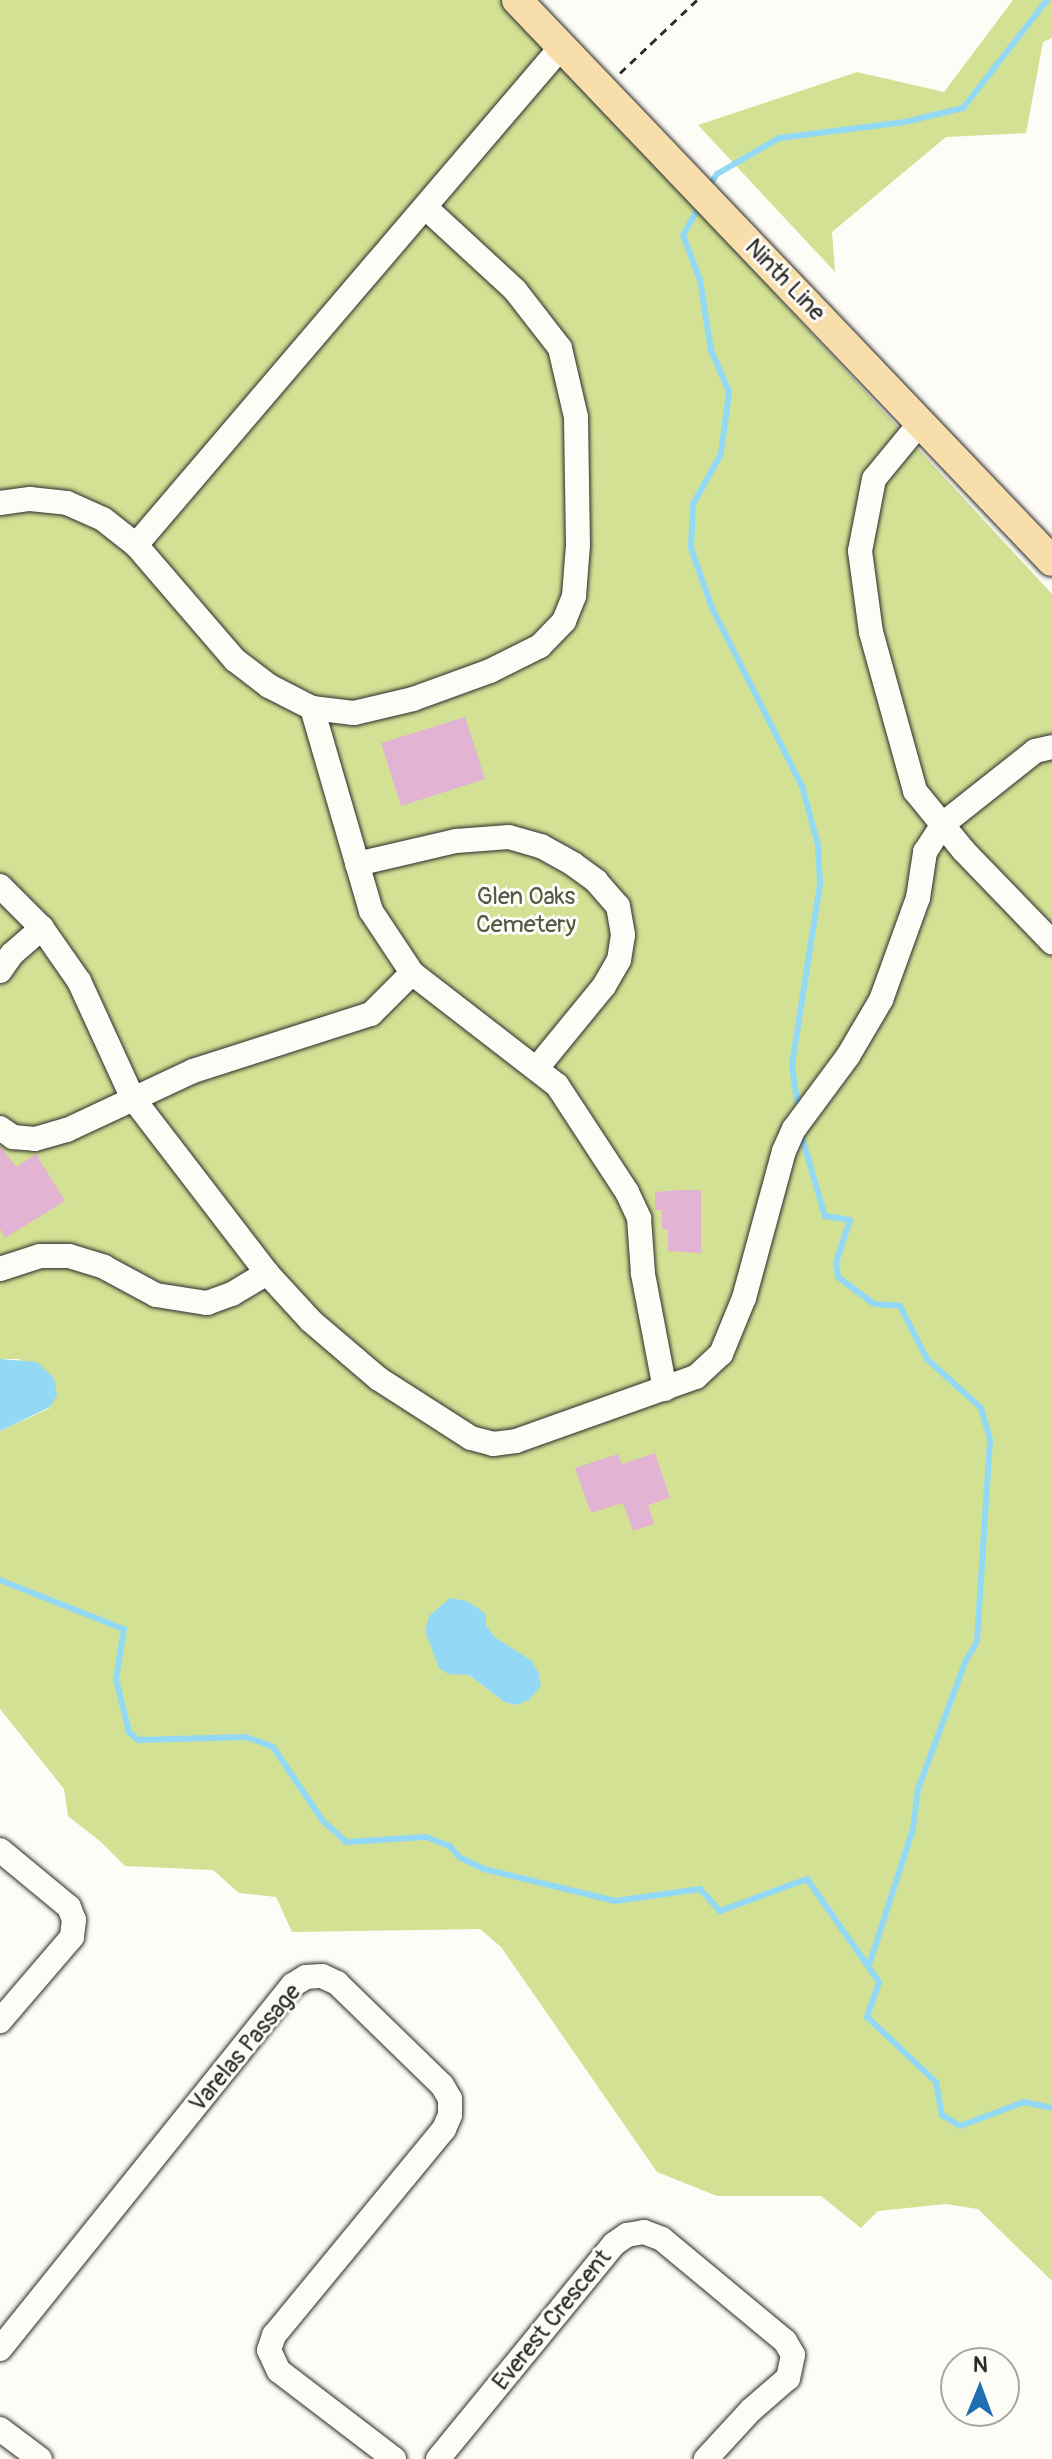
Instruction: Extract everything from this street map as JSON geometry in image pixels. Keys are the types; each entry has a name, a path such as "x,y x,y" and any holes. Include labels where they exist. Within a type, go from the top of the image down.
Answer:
{"main road":[{"name":"Ninth Line","path":"517,0 1052,561"}],"street":[{"path":"136,545 562,46"},
{"path":"0,503 30,499 67,503 103,519 136,545 235,660 269,686 312,708 354,713 413,699 490,671 540,646 564,621 574,596 578,545 576,417 560,348 515,290 425,207"},
{"path":"920,423 874,479 860,551 871,632 900,746 915,791 964,851 1052,942"},
{"path":"312,708 371,911 412,973 557,1085 627,1192 639,1218 643,1274 665,1389"},
{"path":"0,886 42,928 79,981 132,1097 267,1273 311,1321 379,1379 471,1438 493,1444 516,1441 696,1377 721,1354 744,1298 784,1151 794,1129 848,1056 881,1000 918,898 925,852 943,824 1035,751 1052,747"},
{"path":"357,864 456,841 509,837 541,846 573,864 596,881 618,906 623,935 619,960 604,986 536,1069"},
{"path":"0,971 12,954 42,928"},
{"path":"0,1128 13,1137 35,1139 67,1130 193,1071 371,1014 412,973"},
{"path":"0,1269 40,1256 69,1256 104,1267 156,1295 207,1303 232,1294 267,1273"},
{"path":"0,1850 69,1907 74,1920 72,1937 0,2021"},
{"name":"Varelas Passage","path":"5,2333 293,1985 314,1975 330,1978 442,2085 450,2099 450,2115 444,2129 274,2335 269,2350 279,2371 394,2459"},
{"name":"Everest Crescent","path":"438,2459 614,2244 627,2235 644,2232 662,2239 785,2341 793,2355 788,2378 751,2410 706,2459"},
{"path":"0,2429 40,2459"}],"path":[{"path":"603,90 697,0"}],"green space":[{"name":"Glen Oaks Cemetery","path":"0,0 504,0 1052,594 1052,2281 978,2209 946,2204 878,2211 861,2228 821,2196 717,2196 657,2172 501,1947 480,1929 292,1932 276,1897 239,1893 213,1870 125,1866 68,1816 64,1789 0,1709 0,1431 50,1408 19,1359 0,1359","holes":["486,1625 495,1637 532,1662 517,1705 504,1702 469,1675"]},
{"path":"1013,0 1052,0 1052,38 1043,42 1026,133 946,137 832,232 835,272 698,125 857,72 944,92"}],"water":[{"path":"0,1359 37,1362 54,1378 57,1395 50,1407 0,1431"},
{"path":"450,1598 467,1601 486,1614 486,1625 495,1637 532,1661 541,1686 529,1700 517,1705 504,1702 469,1675 448,1674 439,1668 425,1631 429,1616"}],"building":[{"path":"465,717 485,779 401,806 381,743"},
{"path":"0,1146 16,1167 36,1154 65,1201 5,1238 0,1229"},
{"path":"701,1190 701,1253 668,1251 668,1229 662,1229 662,1210 655,1210 655,1192"},
{"path":"655,1453 670,1498 648,1505 654,1524 633,1531 623,1503 591,1513 575,1468 618,1454 622,1464"}],"waterway":[{"path":"713,180 717,174 779,138 905,122 963,108 1047,0"},
{"path":"696,212 683,235 700,280 711,350 729,392 721,454 693,504 691,548 712,608 802,786 818,845 820,884 792,1065 797,1101"},
{"path":"803,1141 825,1216 850,1220 836,1262 838,1277 874,1304 900,1306 927,1359 981,1408 990,1440 977,1642 966,1660 918,1789 913,1829 869,1965"},
{"path":"0,1580 124,1629 116,1679 129,1732 138,1740 246,1737 273,1747 323,1821 346,1842 426,1837 450,1846 459,1857 484,1869 615,1901 700,1889 720,1911 807,1879 879,1982 867,2017 936,2082 942,2115 960,2126 1024,2102 1052,2108"}]}
